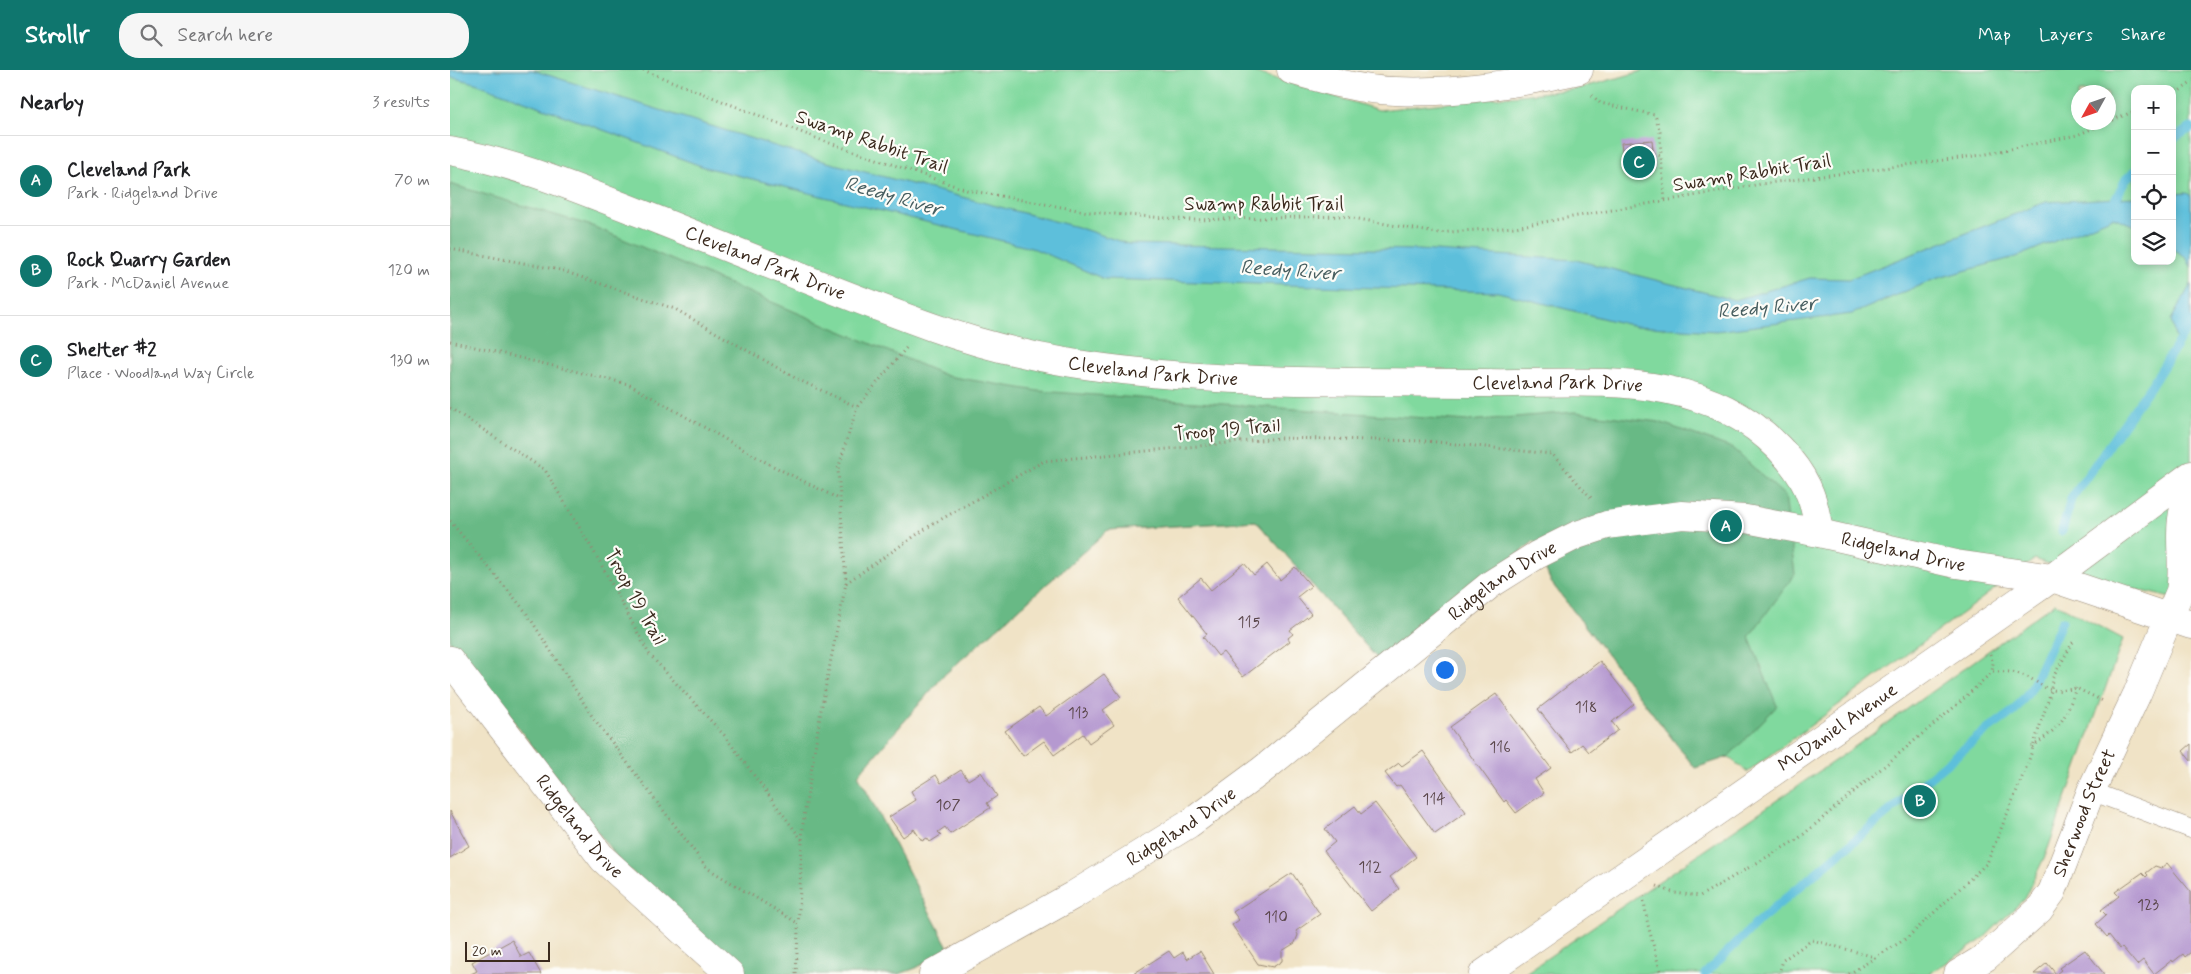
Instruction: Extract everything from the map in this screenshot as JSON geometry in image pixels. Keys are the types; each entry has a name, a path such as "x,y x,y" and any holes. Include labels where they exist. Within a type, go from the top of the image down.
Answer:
{"street":[{"path":"1291,70 1355,87 1395,91 1479,87 1579,70"},
{"name":"Cleveland Park Drive","path":"450,151 481,156 572,187 923,324 1015,353 1063,363 1129,373 1238,379 1508,384 1600,382 1636,384 1672,390 1706,400 1737,413 1764,433 1792,461 1812,494 1819,533"},
{"name":"McDaniel Avenue","path":"1496,969 2052,578 2191,475"},
{"path":"2179,622 2182,576 2180,544 2182,520 2191,491"},
{"name":"Ridgeland Drive","path":"933,974 1072,896 1189,824 1261,771 1492,584 1537,555 1577,536 1614,524 1682,515 1746,519 1819,533 1956,564 2052,578 2179,622"},
{"name":"Sherwood Street","path":"1958,974 1986,957 2039,910 2052,892 2091,791 2137,694 2179,622"},
{"name":"Ridgeland Drive","path":"450,660 603,859 730,974"}],"lane":[{"path":"2091,791 2191,829"}],"path":[{"name":"Swamp Rabbit Trail","path":"643,70 821,140 967,190 1089,212 1191,220 1342,216 1436,233 1515,227 1761,184 1982,154 2077,135 2089,130"},
{"path":"2176,93 2191,84"},
{"path":"1600,103 1655,115 1660,132 1665,201"},
{"name":"Swamp Rabbit Trail","path":"2116,119 2131,113"},
{"path":"1654,154 1661,156"},
{"path":"450,249 560,270 675,309 797,379 857,407"},
{"path":"796,974 800,924 802,840 821,710 846,583 838,469 857,407 900,357 923,324"},
{"path":"450,341 628,384 769,464 840,499"},
{"name":"Troop 19 Trail","path":"450,408 545,470 600,562 649,654 724,735 802,840"},
{"name":"Troop 19 Trail","path":"846,583 931,525 1044,461 1280,438 1428,441 1552,454 1614,524"},
{"path":"450,521 526,612 592,716 707,868 800,924"},
{"path":"1848,974 1907,938 1987,863 2028,762 2051,691 2052,679 2073,642"},
{"path":"1654,885 1674,893 1700,896 1798,838 1959,703 1992,672 1993,663"},
{"path":"1992,672 2017,673 2051,691 2061,692 2076,688 2108,704"},
{"path":"2032,747 2051,733 2066,718 2076,688"},
{"path":"1649,890 1643,896 1648,925 1661,974"},
{"path":"1779,974 1783,960 1812,940 1875,958"}],"green space":[{"path":"450,70 1247,70 1379,110 1577,89 1646,70 2191,70 2191,603 2077,575 2035,559 1748,772 1728,757 1695,768 1551,582 1534,541 1382,664 1256,521 1108,530 945,674 858,775 949,949 916,968 899,974 747,974 450,641"},
{"path":"450,184 592,226 947,376 1038,391 1468,421 1575,412 1659,422 1732,448 1785,496 1795,574 1749,637 1777,706 1728,757 1695,768 1551,582 1534,541 1382,664 1256,521 1108,530 945,674 858,775 949,949 916,968 899,974 747,974 723,956 618,859 471,665 450,641"},
{"path":"2055,603 2123,639 2046,854 2024,899 1983,939 1929,974 1524,974 1853,748"}],"water":[{"name":"Reedy River","path":"450,70 532,70 823,161 1077,227 1128,244 1419,250 1576,260 1735,300 1810,278 1849,279 2046,202 2131,197 2131,224 2113,217 2019,256 1935,279 1852,314 1716,331 1634,326 1498,292 1104,279 1035,249 704,167 475,83 450,77"},
{"path":"2187,193 2191,196 2191,267 2186,257 2176,251 2176,194"},
{"path":"2191,284 2191,324 2176,341 2171,320"}],"building":[{"path":"1652,140 1655,169 1625,173 1621,143"},
{"path":"1244,563 1254,575 1267,564 1280,580 1295,567 1311,586 1297,597 1311,614 1290,630 1293,634 1288,638 1290,641 1243,677 1223,652 1218,656 1203,637 1207,634 1178,597 1201,578 1211,590"},
{"path":"1600,661 1634,704 1612,722 1618,730 1589,752 1582,744 1572,752 1538,709"},
{"path":"1104,674 1121,697 1103,710 1114,725 1089,743 1083,734 1054,755 1044,741 1023,756 1005,731 1039,707 1046,716"},
{"path":"1496,694 1551,768 1535,779 1544,793 1516,813 1506,800 1504,802 1450,727"},
{"path":"2191,744 2191,761 2183,751"},
{"path":"1423,751 1466,812 1435,834 1400,785 1396,787 1385,773 1399,763 1402,766"},
{"path":"961,770 968,780 981,772 997,796 987,803 990,808 950,834 945,827 938,832 941,835 930,842 927,838 922,841 914,829 903,837 889,817 916,800 911,791 936,775 941,783"},
{"path":"1375,803 1416,857 1390,877 1399,889 1371,911 1324,851 1335,842 1325,829 1355,806 1361,814"},
{"path":"450,811 469,846 450,858"},
{"path":"2167,863 2191,892 2191,952 2185,957 2183,954 2173,962 2172,960 2154,974 2143,960 2137,965 2122,947 2120,949 2109,935 2107,937 2096,924 2106,915 2101,910 2119,896 2115,892 2142,873 2146,877 2148,875 2146,873 2155,866 2161,868"},
{"path":"1292,873 1320,914 1296,931 1298,935 1295,943 1282,951 1282,961 1273,967 1258,964 1232,925 1239,920 1233,912"},
{"path":"512,940 521,957 529,953 541,974 471,974 477,971 472,962"},
{"path":"2085,950 2104,974 2056,974 2061,970 2059,968"},
{"path":"1169,951 1174,958 1183,952 1187,959 1200,951 1214,974 1133,974"},
{"path":"2047,963 2056,974 2034,974"}],"waterway":[{"path":"2176,137 2191,128"},
{"path":"2111,208 2126,179 2131,175"},
{"path":"2062,531 2071,499 2154,381 2191,322"},
{"path":"1705,974 1761,919 1983,733 2014,711 2031,689 2062,621"}],"place":[{"name":"Shelter #2","path":"1639,162"},
{"name":"Cleveland Park","path":"1726,526"},
{"name":"Rock Quarry Garden","path":"1920,801"}]}
